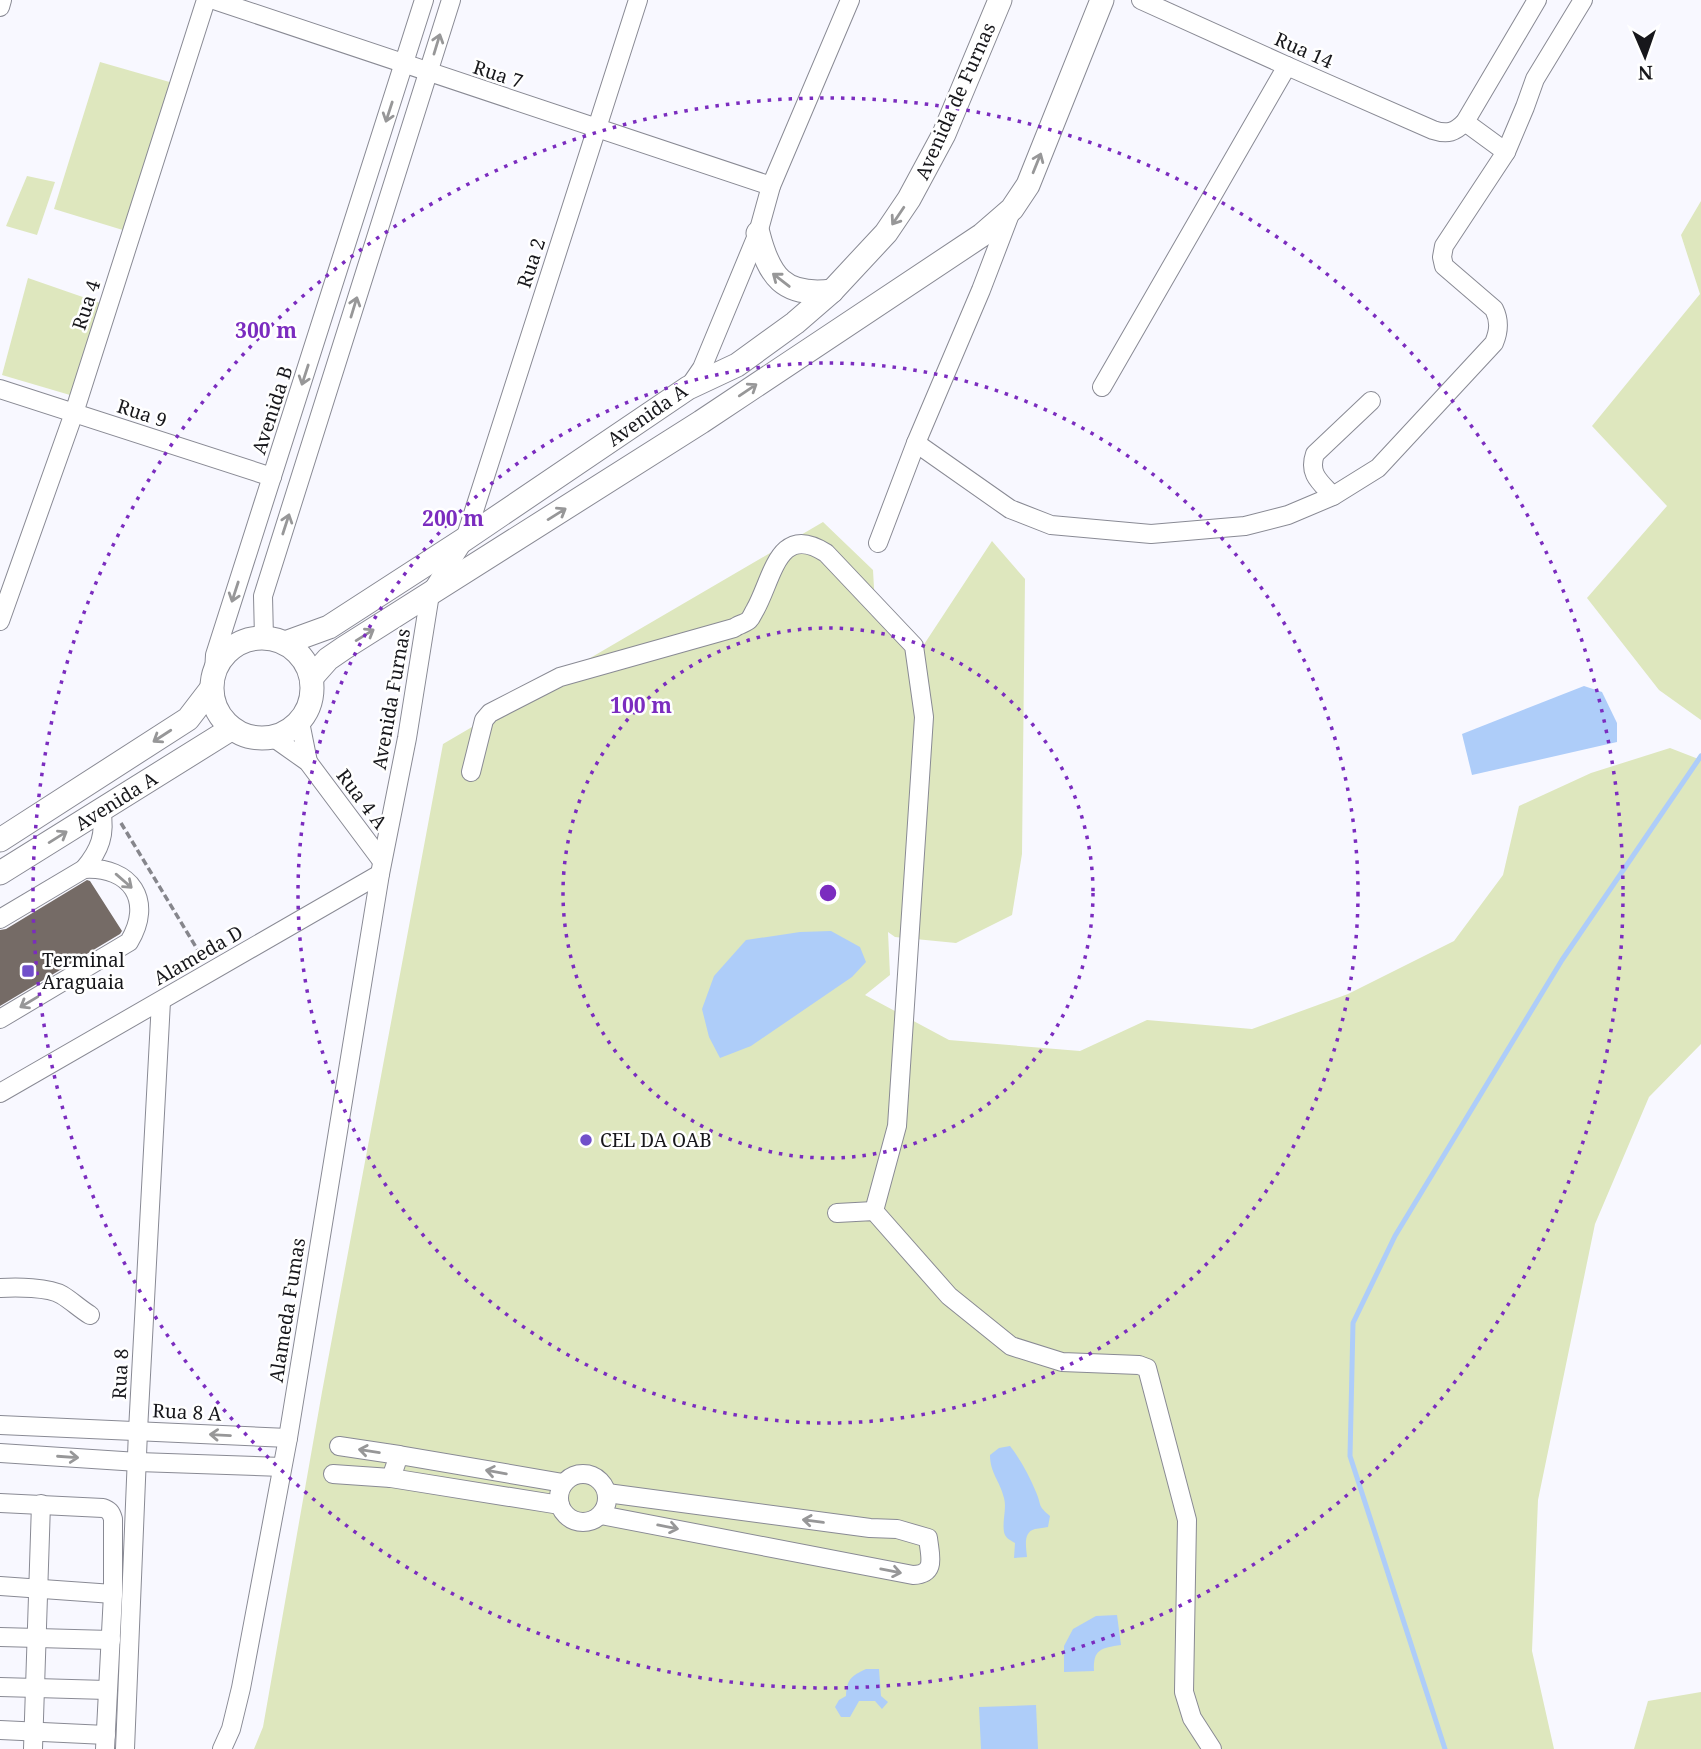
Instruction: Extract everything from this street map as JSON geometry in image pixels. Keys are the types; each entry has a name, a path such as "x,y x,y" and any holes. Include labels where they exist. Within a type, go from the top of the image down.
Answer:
{"main road":[{"name":"Avenida de Furnas","path":"688,388 737,365 795,323 832,292 886,233 909,199 944,134 1000,0"},
{"path":"982,236 1012,209 1028,184 1102,0"},
{"path":"758,233 764,258 773,274 788,286 805,292 832,292"},
{"name":"Avenida A","path":"312,677 328,659 701,422 982,236"},
{"name":"Avenida A","path":"275,640 329,627 465,539 688,388"},
{"path":"251,639 275,640 295,649 312,677 313,693 309,709 300,722 288,732 274,737 259,739 231,729 215,707 212,681 219,661 239,643 251,639"},
{"name":"Avenida A","path":"4,835 188,719 212,681"},
{"name":"Avenida A","path":"0,873 109,814 231,729"}],"street":[{"path":"0,7 2,0"},
{"name":"Rua 4","path":"0,621 74,413 206,0"},
{"name":"Rua 7","path":"214,0 771,186"},
{"name":"Avenida B","path":"212,681 215,655 424,0"},
{"path":"275,640 263,596 451,0"},
{"name":"Rua 2","path":"465,539 638,0"},
{"name":"Avenida A","path":"688,388 702,368 758,233 771,186 850,0"},
{"name":"Rua 14","path":"1141,0 1433,130 1442,133 1458,127 1506,152"},
{"path":"1458,127 1537,0"},
{"path":"916,443 1010,509 1051,524 1151,534 1245,526 1288,515 1333,496 1378,468 1494,343 1499,326 1494,309 1444,266 1444,246 1506,152 1535,79 1583,0"},
{"path":"1102,387 1287,66"},
{"path":"878,544 916,443 1012,209"},
{"path":"981,290 982,236"},
{"name":"Rua 9","path":"0,389 272,477"},
{"path":"1333,496 1318,480 1311,464 1315,454 1371,401"},
{"name":"Avenida Furnas","path":"381,868 407,738 430,594 465,539"},
{"path":"471,772 485,718 489,713 560,677 734,628 749,620 779,557 788,546 798,542 813,545 826,553 914,646 924,717 897,1126 874,1211"},
{"name":"Rua 4 A","path":"300,722 308,762"},
{"name":"Rua 4 A","path":"274,737 308,762 381,868"},
{"path":"0,919 84,869 97,850 109,814"},
{"name":"Alameda D","path":"0,1093 161,1001 381,868"},
{"name":"Alameda Fumas","path":"222,1749 231,1729 241,1688 288,1438 381,868"},
{"path":"0,1019 129,942 137,930 140,916 138,902 129,883 112,871 84,869"},
{"name":"Rua 8","path":"125,1749 138,1431 161,1001"},
{"path":"837,1213 874,1211"},
{"path":"874,1211 949,1296 1011,1346 1062,1362 1139,1364 1147,1368 1187,1520 1185,1692 1192,1718 1212,1749"},
{"path":"0,1288 21,1286 59,1293 90,1315"},
{"name":"Rua 8 A","path":"0,1425 288,1438"},
{"path":"339,1446 563,1483"},
{"path":"0,1453 138,1462 282,1467"},
{"path":"391,1478 399,1455"},
{"path":"333,1474 391,1478 560,1505"},
{"path":"576,1474 592,1475 599,1479 607,1493 608,1500 601,1515 594,1520 586,1522 570,1518 560,1505 563,1483 576,1474"},
{"path":"601,1515 913,1575 922,1574 929,1569 928,1538 897,1529 870,1528 607,1493"},
{"path":"0,1503 103,1508 108,1510 113,1519 113,1594 106,1742 33,1741 0,1730"},
{"path":"33,1741 41,1504"},
{"path":"0,1586 113,1594"},
{"path":"0,1637 111,1640"},
{"path":"0,1687 107,1690"}],"path":[{"path":"109,814 203,959"}],"green space":[{"path":"100,62 173,83 126,231 54,209"},
{"path":"27,176 55,182 37,235 6,226"},
{"path":"1701,201 1701,720 1659,690 1587,598 1667,506 1592,426 1700,294 1681,235"},
{"path":"28,278 100,303 70,395 2,375"},
{"name":"CEL DA OAB","path":"823,522 873,570 875,606 921,649 992,541 1025,579 1022,854 1012,915 956,943 895,937 888,932 890,975 865,995 949,1040 1080,1051 1147,1020 1252,1029 1348,994 1454,941 1503,875 1519,806 1591,773 1670,748 1701,760 1701,1044 1649,1097 1595,1224 1538,1500 1532,1651 1554,1749 254,1749 263,1727 322,1392 443,744"},
{"path":"1701,1692 1701,1749 1634,1749 1648,1701"}],"water":[{"path":"1584,686 1602,692 1617,723 1617,742 1472,775 1462,734"},
{"path":"831,931 860,947 866,962 852,977 751,1046 720,1058 709,1037 702,1009 714,976 746,940 800,932"},
{"path":"1010,1446 1028,1474 1041,1507 1050,1516 1048,1527 1029,1533 1026,1540 1027,1557 1014,1558 1015,1543 1008,1539 1004,1528 1004,1498 990,1461 990,1455 999,1448"},
{"path":"1117,1615 1121,1645 1100,1651 1095,1658 1094,1671 1064,1672 1064,1646 1073,1629 1096,1616"},
{"path":"866,1669 879,1669 881,1696 888,1702 882,1709 875,1701 859,1701 850,1717 841,1717 835,1707 839,1700 846,1696 851,1679"},
{"path":"1036,1705 1038,1749 981,1749 979,1707"}],"building":[{"path":"87,880 122,931 120,934 0,1006 0,930 6,929"}],"waterway":[{"path":"1445,1749 1350,1456 1353,1323 1395,1236 1562,960 1701,756"}],"place":[{"name":"Terminal Araguaia","path":"28,971"},
{"name":"CEL DA OAB","path":"586,1140"}]}
